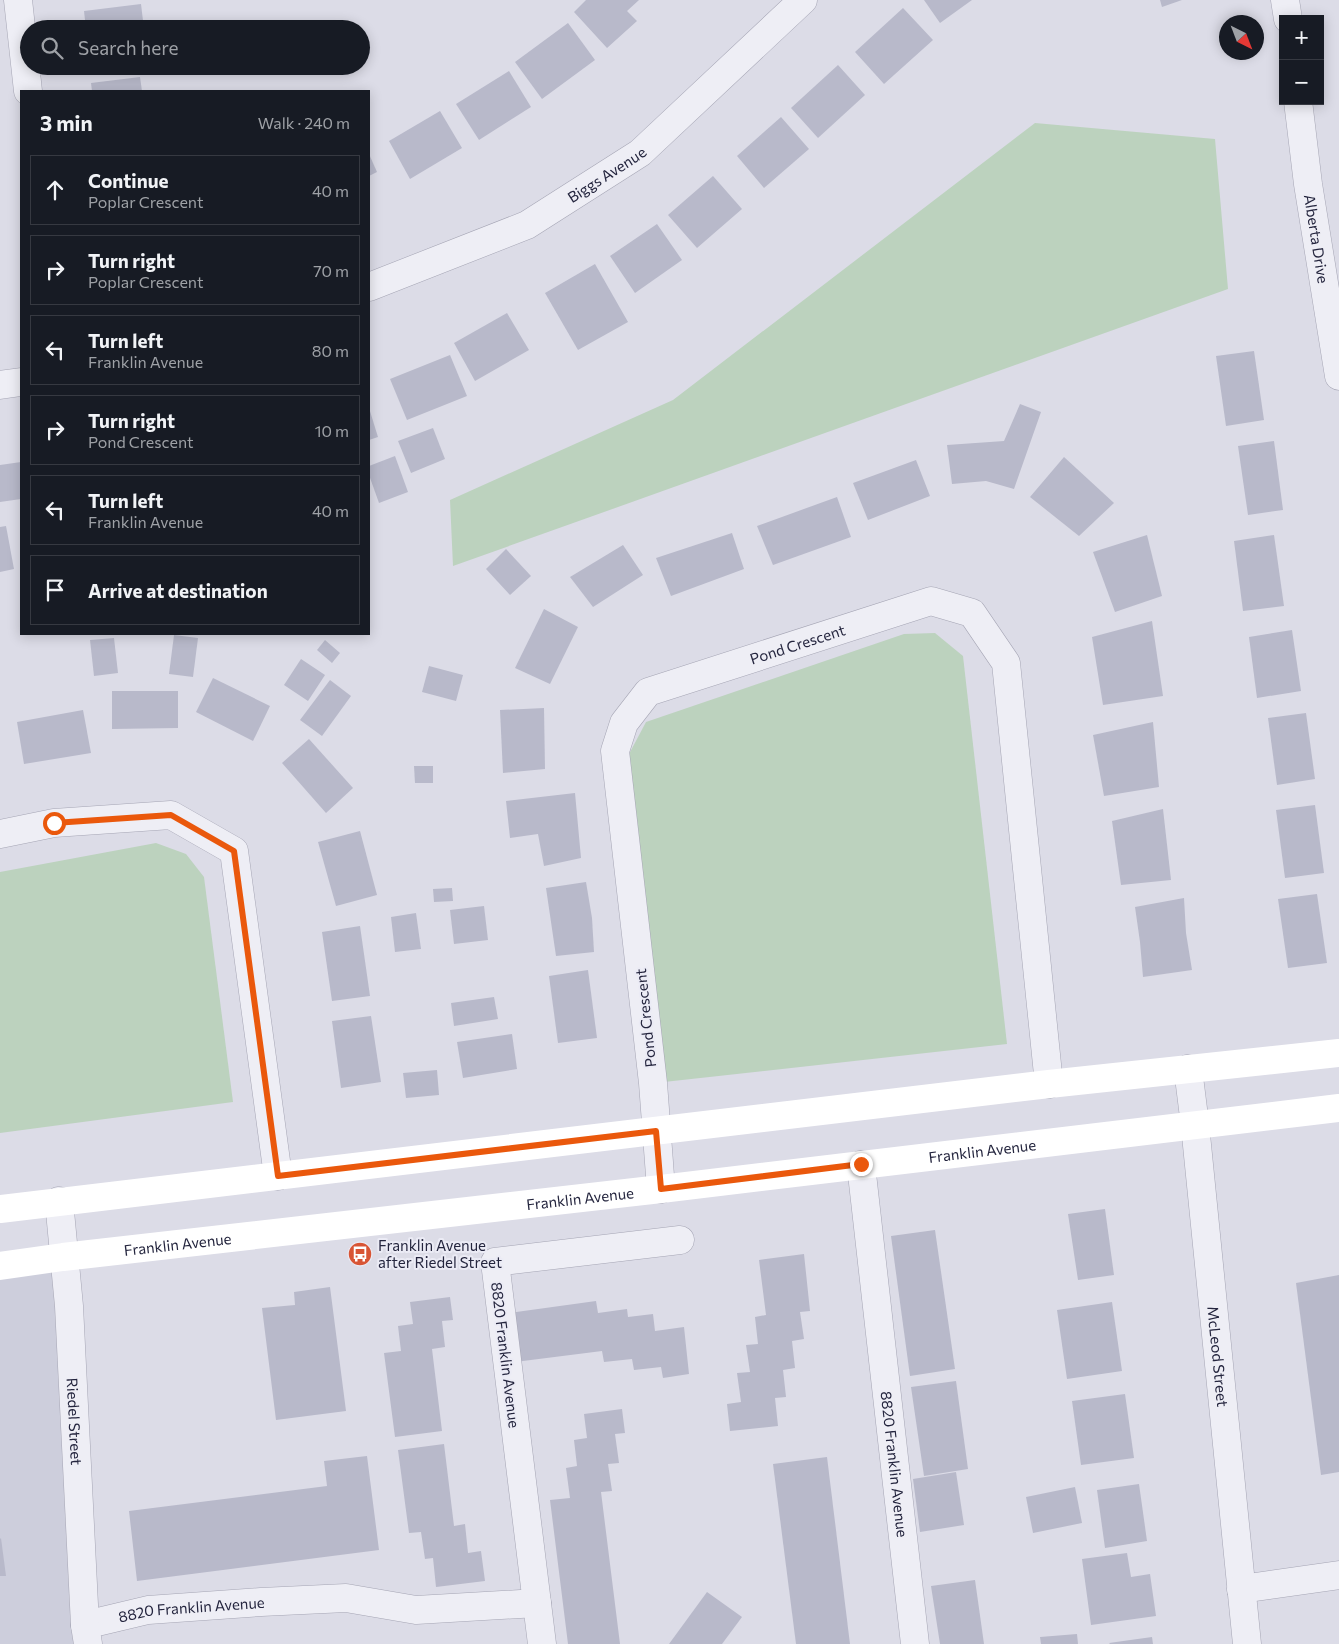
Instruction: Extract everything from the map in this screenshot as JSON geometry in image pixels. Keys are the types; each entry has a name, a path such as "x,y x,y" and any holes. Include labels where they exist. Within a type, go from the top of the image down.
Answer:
{"main road":[{"path":"0,1208 1049,1084 1339,1053"},
{"name":"Franklin Avenue","path":"0,1266 63,1257 661,1189 1339,1108"}],"street":[{"path":"18,0 20,20"},
{"name":"Biggs Avenue","path":"370,287 527,225 640,153 803,0"},
{"path":"1285,0 1287,15"},
{"path":"26,75 28,90"},
{"name":"Alberta Drive","path":"1298,105 1308,184 1339,376"},
{"path":"0,384 20,382"},
{"name":"Pond Crescent","path":"661,1189 653,1083 615,751 624,723 648,692 931,601 972,613 1006,663 1049,1084"},
{"path":"0,834 54,823 171,815 234,851 278,1176"},
{"name":"McLeod Street","path":"1188,1069 1247,1644"},
{"name":"8820 Franklin Avenue","path":"861,1164 915,1644"},
{"name":"Riedel Street","path":"59,1201 69,1306 86,1634"},
{"name":"8820 Franklin Avenue","path":"542,1644 495,1262 680,1240"},
{"path":"1242,1589 1339,1575"},
{"name":"8820 Franklin Avenue","path":"86,1634 148,1610 271,1601 346,1598 416,1610 537,1603"}],"shaded area":[{"path":"63,1257 88,1644 0,1644 0,1266"}],"green space":[{"path":"1035,123 1215,139 1228,289 453,566 450,500 673,400"},
{"path":"935,633 963,656 1007,1044 664,1082 629,754 646,722 904,634"},
{"path":"156,843 186,854 204,877 233,1102 0,1133 0,872"}],"building":[{"path":"586,0 639,0 627,11 637,21 607,48 574,12"},
{"path":"924,0 972,0 940,23"},
{"path":"1160,0 1182,0 1162,7"},
{"path":"141,4 143,20 85,20 84,11"},
{"path":"903,8 933,40 884,84 855,52"},
{"path":"568,23 595,60 542,99 515,62"},
{"path":"838,65 865,95 818,138 791,108"},
{"path":"509,71 531,107 479,140 456,104"},
{"path":"140,77 142,90 92,90 91,83"},
{"path":"440,111 462,148 410,179 389,141"},
{"path":"781,117 809,149 764,188 737,156"},
{"path":"370,156 377,172 370,176"},
{"path":"713,176 742,209 697,248 668,215"},
{"path":"657,224 682,260 635,293 610,256"},
{"path":"595,264 628,322 578,350 545,293"},
{"path":"507,313 529,350 475,381 454,343"},
{"path":"1254,351 1264,420 1226,426 1216,356"},
{"path":"450,355 467,396 407,420 390,379"},
{"path":"1020,404 1041,412 1014,489 986,481 952,484 947,445 1004,441"},
{"path":"370,411 378,437 370,440"},
{"path":"433,428 445,459 411,473 398,441"},
{"path":"1274,441 1283,510 1248,515 1238,446"},
{"path":"395,456 408,492 379,503 370,478 370,466"},
{"path":"1064,457 1114,503 1079,536 1030,497"},
{"path":"916,460 930,496 868,520 853,483"},
{"path":"20,462 20,499 0,502 0,465"},
{"path":"837,497 851,537 773,565 757,526"},
{"path":"6,526 14,569 0,572 0,527"},
{"path":"732,533 744,569 671,596 656,558"},
{"path":"1147,535 1162,596 1115,612 1093,552"},
{"path":"1274,535 1284,606 1243,611 1234,541"},
{"path":"623,545 643,575 593,607 570,577"},
{"path":"506,549 531,576 510,595 486,569"},
{"path":"544,609 578,627 550,684 515,668"},
{"path":"1152,621 1163,696 1103,705 1092,637"},
{"path":"1292,630 1301,691 1257,698 1249,637"},
{"path":"174,635 198,638 193,677 169,674"},
{"path":"114,638 118,673 94,676 90,640"},
{"path":"325,640 340,653 332,663 317,650"},
{"path":"301,659 325,675 308,701 284,685"},
{"path":"429,666 463,675 456,701 422,692"},
{"path":"213,678 270,706 253,741 196,712"},
{"path":"330,680 351,696 322,736 300,720"},
{"path":"112,691 178,691 178,728 112,729"},
{"path":"544,708 545,769 503,773 500,710"},
{"path":"83,710 91,753 24,764 17,722"},
{"path":"1306,713 1315,779 1277,785 1268,718"},
{"path":"1153,722 1159,787 1104,796 1093,735"},
{"path":"309,739 353,788 326,813 282,763"},
{"path":"414,766 433,766 433,783 415,783"},
{"path":"575,793 581,858 544,866 538,834 510,838 506,801"},
{"path":"1315,805 1324,873 1285,878 1276,810"},
{"path":"1163,809 1171,880 1121,885 1112,821"},
{"path":"360,831 377,895 336,906 318,842"},
{"path":"586,882 592,918 594,952 556,956 546,888"},
{"path":"452,888 453,901 434,902 433,889"},
{"path":"1317,894 1327,963 1288,968 1278,899"},
{"path":"1184,898 1186,933 1192,970 1143,977 1135,907"},
{"path":"484,906 488,940 454,944 450,910"},
{"path":"416,913 421,949 395,952 391,917"},
{"path":"360,926 370,996 332,1001 322,932"},
{"path":"588,970 597,1038 558,1043 549,976"},
{"path":"494,997 498,1019 454,1026 451,1003"},
{"path":"371,1016 381,1082 341,1088 332,1021"},
{"path":"512,1034 517,1069 463,1078 457,1042"},
{"path":"437,1070 439,1095 406,1098 403,1073"},
{"path":"1105,1209 1114,1275 1078,1280 1068,1214"},
{"path":"935,1230 955,1369 910,1376 891,1236"},
{"path":"804,1254 810,1311 800,1312 804,1339 792,1341 795,1368 783,1370 786,1397 775,1398 778,1426 730,1431 727,1404 741,1402 737,1373 750,1372 746,1345 758,1344 755,1317 766,1315 759,1260"},
{"path":"1339,1275 1339,1472 1321,1475 1296,1283"},
{"path":"330,1287 346,1411 276,1420 262,1308 295,1305 294,1292"},
{"path":"450,1297 453,1320 442,1321 445,1347 432,1349 442,1431 395,1437 384,1353 401,1351 398,1326 413,1324 410,1302"},
{"path":"596,1301 598,1313 627,1309 628,1317 653,1314 655,1331 684,1327 689,1374 663,1378 661,1367 634,1370 632,1359 604,1362 602,1351 515,1362 509,1313"},
{"path":"1112,1302 1122,1371 1067,1379 1057,1310"},
{"path":"956,1381 968,1469 924,1476 911,1387"},
{"path":"1125,1394 1134,1458 1081,1465 1072,1401"},
{"path":"622,1409 625,1433 615,1434 619,1463 608,1464 612,1491 601,1492 620,1644 568,1644 550,1500 570,1498 566,1468 577,1466 574,1440 587,1438 584,1414"},
{"path":"444,1444 454,1526 465,1524 468,1553 481,1551 485,1581 436,1587 433,1558 425,1559 421,1532 409,1533 398,1450"},
{"path":"367,1456 379,1550 137,1581 129,1511 327,1486 324,1461"},
{"path":"827,1457 850,1644 796,1644 773,1464"},
{"path":"956,1472 964,1525 920,1532 913,1479"},
{"path":"1139,1484 1147,1541 1105,1548 1097,1490"},
{"path":"1075,1487 1082,1523 1033,1533 1026,1497"},
{"path":"1,1538 6,1576 0,1576"},
{"path":"1127,1553 1131,1577 1150,1574 1156,1616 1091,1625 1082,1559"},
{"path":"975,1580 984,1644 940,1644 931,1586"},
{"path":"707,1592 742,1617 722,1644 669,1644"},
{"path":"1077,1634 1078,1644 1041,1644 1040,1637"},
{"path":"1152,1637 1153,1644 1109,1643"}],"place":[{"name":"Franklin Avenue after Riedel Street","path":"360,1254"}],"route":[{"path":"54,823 171,815 234,851 278,1176 656,1131 661,1189 861,1164"}]}
